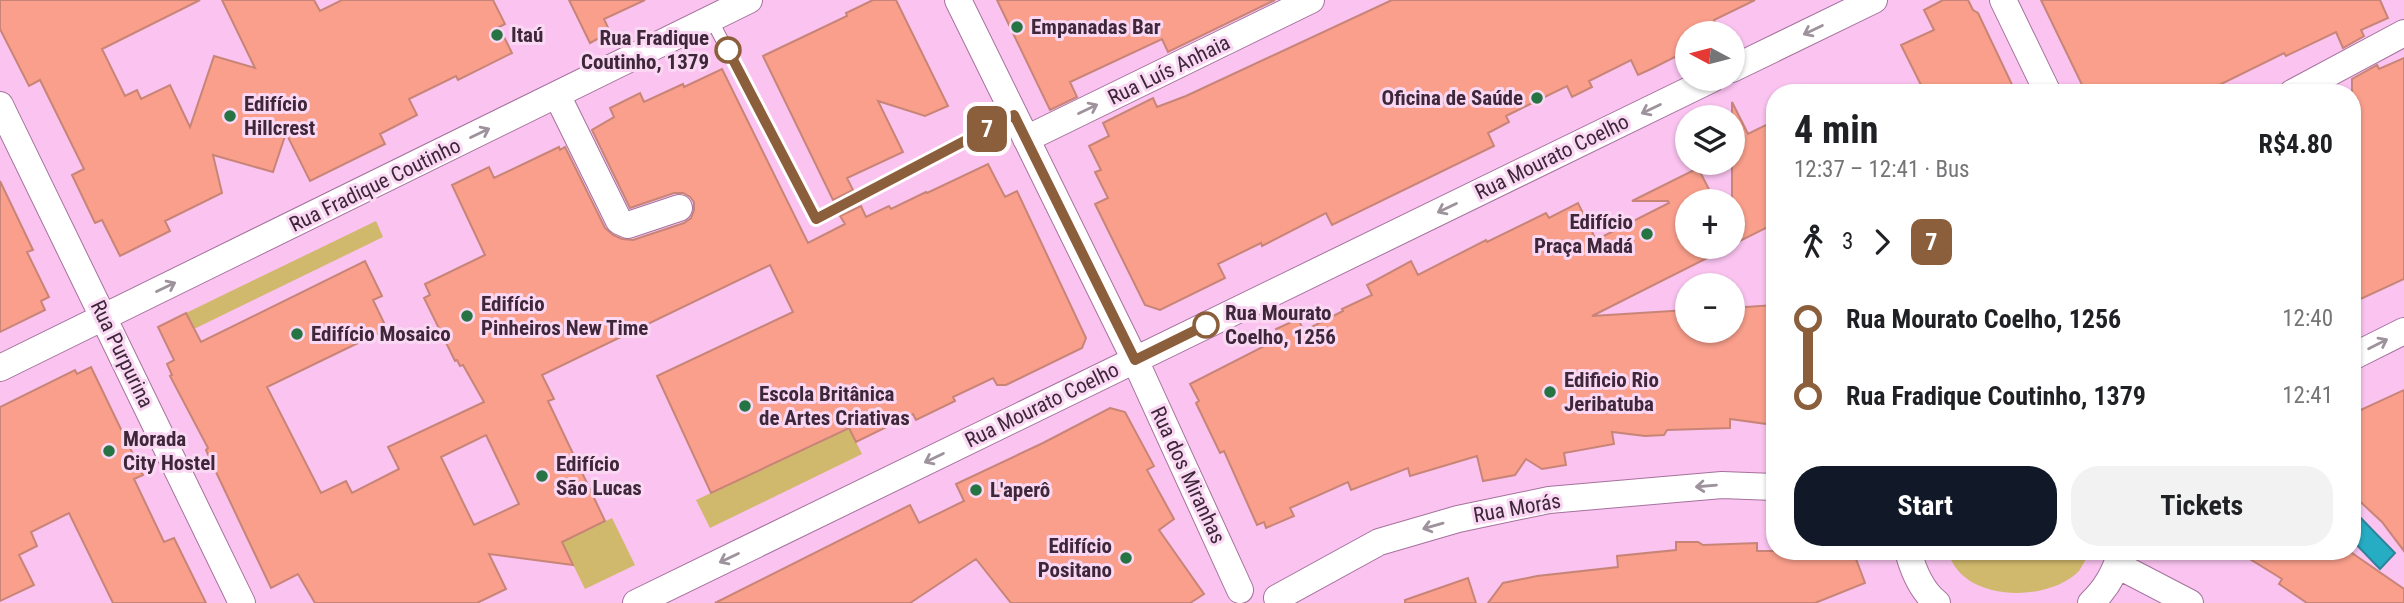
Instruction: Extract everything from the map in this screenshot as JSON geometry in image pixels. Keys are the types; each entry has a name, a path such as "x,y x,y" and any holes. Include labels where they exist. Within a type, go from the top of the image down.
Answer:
{"street":[{"name":"Rua Fradique Coutinho","path":"0,368 749,0"},
{"name":"Rua dos Miranhas","path":"958,0 1135,360 1233,596"},
{"name":"Rua Luís Anhaia","path":"1026,139 1311,0"},
{"path":"1745,63 1874,0"},
{"path":"2003,0 2044,84"},
{"path":"2309,84 2404,33"},
{"name":"Rua Mourato Coelho","path":"636,603 1687,91"},
{"path":"557,95 619,221 628,225 679,208"},
{"name":"Rua Purpurina","path":"0,105 243,603"},
{"path":"2361,352 2404,331"},
{"name":"Rua Morás","path":"1279,600 1379,542 1458,519 1549,500 1722,485 1766,487"},
{"path":"1910,560 1912,568 1937,603"},
{"path":"2091,603 2102,593 2118,560"},
{"path":"2122,560 2190,603"},
{"path":"1233,596 1260,588 1279,600"}],"lane":[{"path":"711,19 816,219 1014,115"}],"shaded area":[{"path":"376,221 383,237 194,329 186,313"},
{"path":"849,428 862,454 710,528 696,500"},
{"path":"612,518 635,565 585,589 562,542"},
{"path":"1952,560 2085,560 2079,571 2065,581 2047,589 2027,592 1987,589 1970,581 1956,568"}],"water":[{"path":"2361,518 2395,553 2380,569 2361,549"}],"building":[{"path":"0,0 200,0 102,49 125,96 137,90 141,99 170,85 190,127 214,56 255,68 222,0 314,0 320,11 342,0 493,0 505,24 499,27 512,53 458,80 456,76 409,99 417,115 380,134 385,144 310,181 286,133 273,172 213,155 222,193 165,221 170,231 120,256 102,220 95,223 72,175 84,169 40,80 29,86 0,29"},
{"path":"569,0 645,0 604,19 610,32 590,43"},
{"path":"873,0 896,0 948,106 925,116 878,101 903,152 847,178 853,190 833,200 763,56 847,16 846,13"},
{"path":"997,0 1275,0 1168,52 1162,39 1070,82 1077,97 1050,110"},
{"path":"1392,0 1755,0 1714,21 1675,21 1675,57 1638,75 1631,60 1589,81 1592,87 1572,97 1567,86 1506,116 1509,122 1488,133 1494,146 1332,225 1326,213 1262,246 1261,243 1218,264 1225,278 1160,310 1145,305 1095,204 1108,198 1095,172 1101,170 1089,146 1109,136 1103,123 1153,98 1157,107"},
{"path":"1943,0 1968,0 1973,10 1978,13 2012,84 1920,84 1901,45 1934,30 1924,10"},
{"path":"2041,0 2380,0 2388,18 2361,30 2364,36 2343,48 2336,32 2286,56 2284,53 2221,84 2082,84"},
{"path":"2404,58 2404,279 2361,299 2361,84 2352,84 2352,79 2377,65 2379,69"},
{"path":"722,69 808,243 845,224 840,216 861,206 866,217 889,206 891,209 988,164 1005,197 1017,191 1086,338 1082,348 1006,385 997,385 993,378 953,397 955,401 916,420 913,414 856,442 849,428 711,493 657,376 793,312 770,265 542,375 554,399 548,401 605,521 562,542 573,565 489,554 506,589 477,603 315,603 298,574 271,588 206,450 208,448 170,376 172,375 167,364 174,360 158,327 186,313 201,342 365,261 382,296 373,300 387,329 267,387 321,493 346,481 352,493 399,469 388,447 484,402 463,365 460,366 457,360 455,361 424,298 430,295 425,284 485,255 452,185 489,167 494,178 559,147 560,150 565,147 605,228 613,235 633,240 684,223 691,218 694,202 683,193 674,193 630,208 592,130 614,117 610,108 640,93 644,102 683,84 684,87","holes":["486,435 519,504 474,525 441,457"]},
{"path":"1766,125 1766,228 1745,238 1745,189 1732,189 1732,175 1745,175 1745,128 1748,134"},
{"path":"1684,175 1702,175 1709,189 1675,189 1675,259 1705,259 1592,316 1675,311 1675,343 1745,343 1745,307 1766,306 1766,424 1730,419 1730,428 1667,430 1664,435 1645,436 1612,432 1614,444 1564,453 1566,465 1542,469 1526,459 1515,475 1483,481 1477,456 1410,476 1408,468 1351,490 1348,482 1290,508 1294,516 1266,528 1264,522 1257,525 1224,451 1220,453 1196,403 1199,401 1190,384 1280,338 1276,329 1298,319 1304,331 1372,295 1367,285 1411,261 1418,275 1546,213 1549,218 1578,203 1596,240 1669,203 1632,201"},
{"path":"0,181 33,250 27,252 49,297 41,301 45,310 0,332"},
{"path":"91,367 143,475 134,479 164,542 174,538 206,603 113,603 69,513 31,532 37,546 19,555 34,585 0,601 0,407 75,370 77,374"},
{"path":"2404,390 2404,551 2382,522 2361,502 2361,410"},
{"path":"1110,408 1125,412 1154,466 1147,470 1174,519 1159,530 1204,594 1190,603 1011,603 976,559 910,603 715,603 910,505 919,523 964,501 956,484"},
{"path":"1676,542 1698,542 1703,545 1757,543 1757,551 1766,551 1766,560 1856,560 1865,583 1815,603 1488,603 1503,583 1537,576 1618,567 1617,556 1676,550"},
{"path":"2361,559 2404,589 2404,603 2307,603 2279,584 2282,579 2251,560"},
{"path":"1468,578 1476,603 1405,603 1405,600"}],"bus line":[{"name":"7","path":"728,50 816,219 1014,115 1135,360 1206,325"}],"place":[{"name":"Empanadas Bar","path":"1017,27"},
{"name":"Itaú","path":"497,35"},
{"name":"Rua Fradique Coutinho, 1379","path":"728,50"},
{"name":"Oficina de Saúde","path":"1537,98"},
{"name":"Edifício Hillcrest","path":"230,116"},
{"name":"Edifício Praça Madá","path":"1647,234"},
{"name":"Edifício Pinheiros New Time","path":"467,316"},
{"name":"Rua Mourato Coelho, 1256","path":"1206,325"},
{"name":"Edifício Mosaico","path":"297,334"},
{"name":"Edificio Rio Jeribatuba","path":"1550,392"},
{"name":"Escola Britânica de Artes Criativas","path":"745,406"},
{"name":"Morada City Hostel","path":"109,451"},
{"name":"Edifício São Lucas","path":"542,476"},
{"name":"L'aperô","path":"976,490"},
{"name":"Edifício Positano","path":"1126,558"}]}
